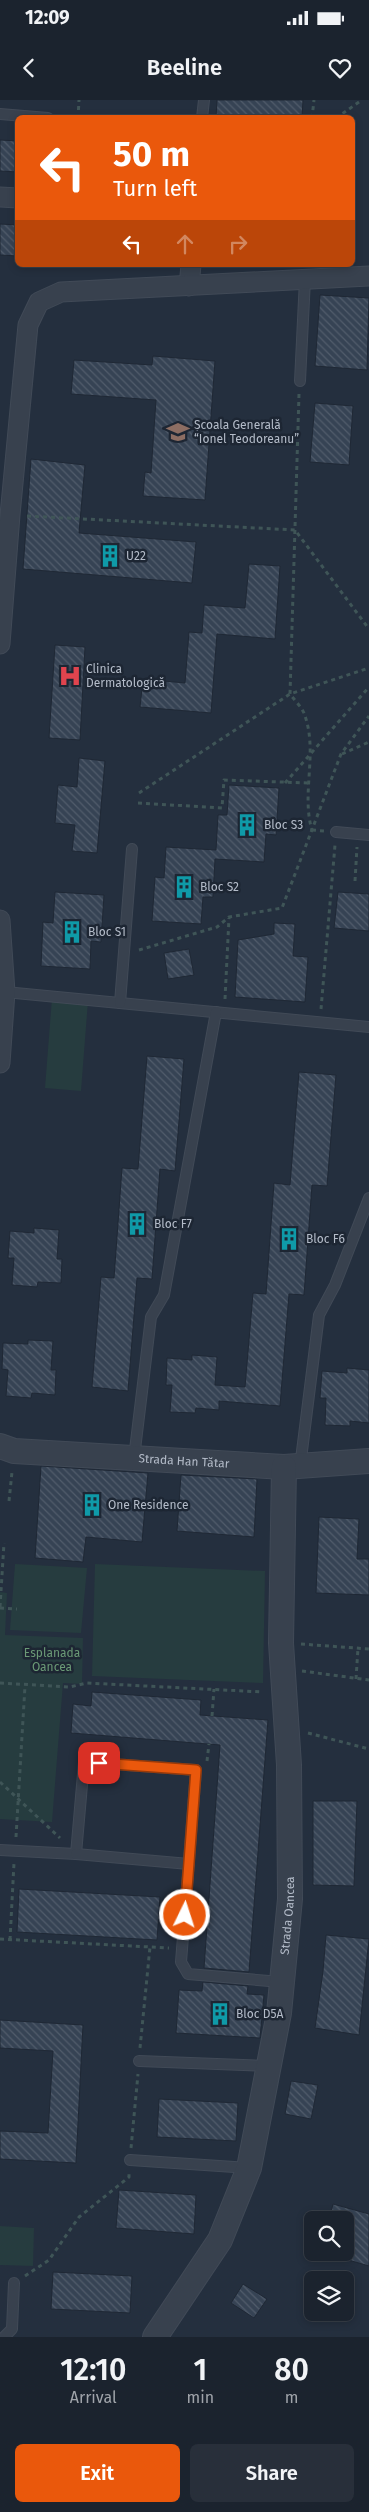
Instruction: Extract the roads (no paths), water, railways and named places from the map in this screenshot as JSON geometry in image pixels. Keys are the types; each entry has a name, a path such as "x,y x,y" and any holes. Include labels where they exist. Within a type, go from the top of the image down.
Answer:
{"street":[{"path":"0,196 15,198"},
{"path":"189,286 191,267"},
{"path":"0,644 5,515 28,325 39,302 61,292 369,276"},
{"path":"0,920 5,992 0,1063"},
{"name":"Strada Han Tătar","path":"0,1446 14,1451 292,1467 369,1461"},
{"name":"Strada Oancea","path":"155,2337 220,2240 249,2168 269,2066 282,1982 290,1899 289,1764 281,1643 292,1467"}],"lane":[{"path":"202,115 204,100"},
{"path":"0,114 15,115"},
{"path":"300,381 305,279"},
{"path":"336,832 369,835"},
{"path":"120,1003 132,849"},
{"path":"5,992 369,1027"},
{"path":"134,1458 151,1317 164,1295 220,1013"},
{"path":"292,1467 319,1315 335,1285 369,1198"},
{"path":"76,1854 84,1762 196,1770 181,1962 188,1974 282,1982"},
{"path":"0,1850 76,1854 188,1864"},
{"path":"139,2061 269,2066"},
{"path":"130,2160 249,2168"},
{"path":"4,2337 12,2329 14,2283"}],"place":[{"name":"Școala Generală “Ionel Teodoreanu”","path":"178,432"},
{"name":"U22","path":"110,556"},
{"name":"Clinica Dermatologică","path":"70,676"},
{"name":"Bloc S3","path":"247,825"},
{"name":"Bloc S2","path":"184,887"},
{"name":"Bloc S1","path":"72,932"},
{"name":"Bloc F7","path":"137,1224"},
{"name":"Bloc F6","path":"289,1239"},
{"name":"One Residence","path":"92,1505"},
{"name":"Bloc D5A","path":"220,2014"}],"park label":[{"name":"Esplanada Oancea","path":"52,1660"}]}
